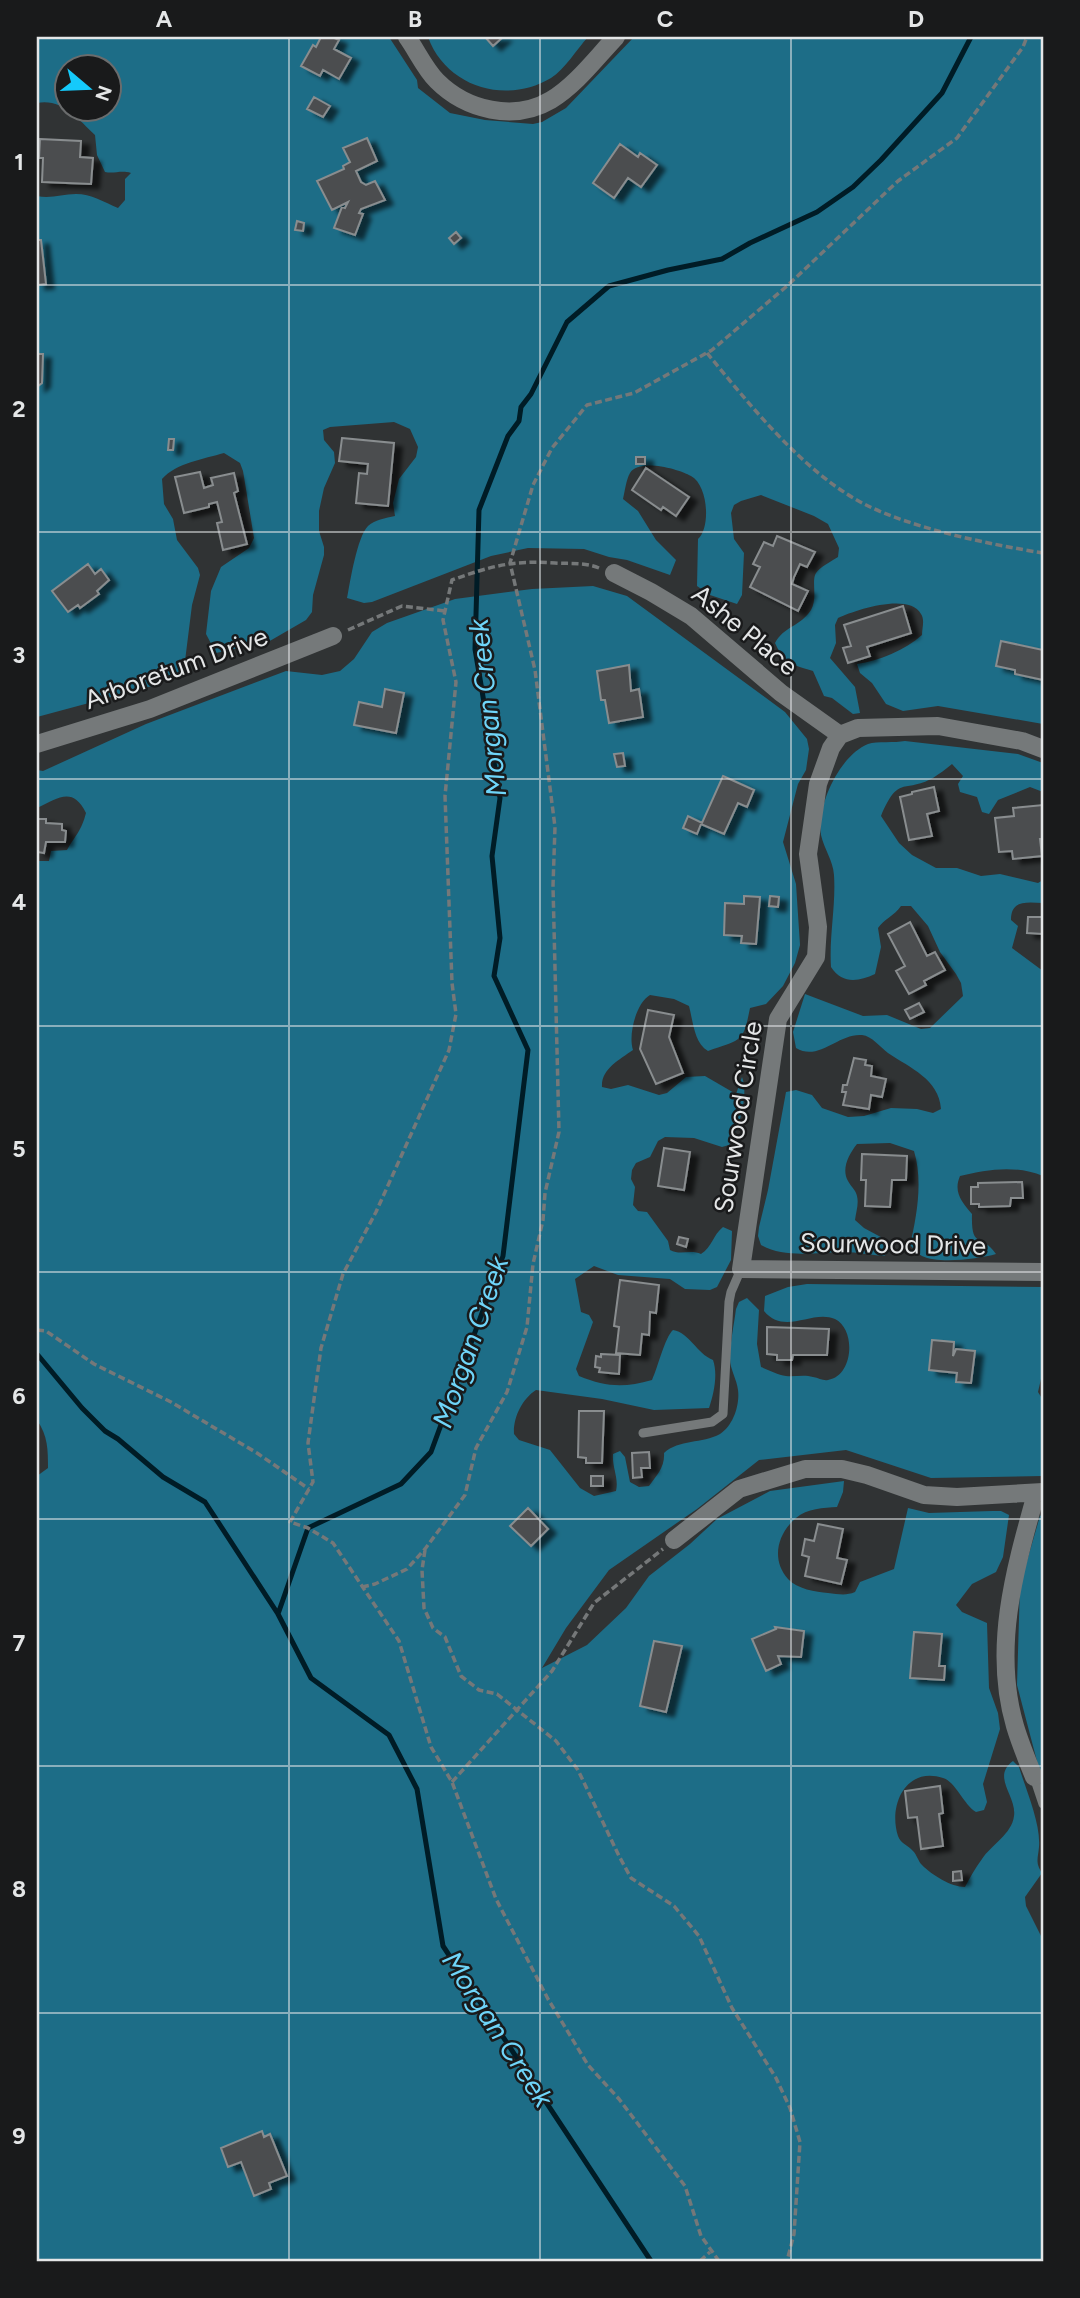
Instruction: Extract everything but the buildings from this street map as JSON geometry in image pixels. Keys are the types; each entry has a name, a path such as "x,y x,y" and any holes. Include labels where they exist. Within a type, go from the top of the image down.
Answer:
{"street":[{"path":"407,37 435,79 456,98 504,112 527,109 551,100 616,37"},
{"name":"Ashe Place","path":"614,573 691,617 781,693 840,735"},
{"name":"Arboretum Drive","path":"37,744 150,709 333,636"},
{"path":"840,735 858,728 939,726 1023,741 1043,749"},
{"name":"Sourwood Circle","path":"741,1269 778,1019 816,957 818,927 808,854 818,784 831,748 840,735"},
{"name":"Sourwood Drive","path":"741,1269 1043,1272"},
{"path":"674,1540 739,1489 805,1469 842,1469 924,1495 957,1497 1040,1493 1018,1556 1007,1613 1006,1670 1014,1725 1034,1777"}],"lane":[{"path":"643,1433 712,1422 723,1414 729,1302 741,1269"},
{"path":"1034,1777 1043,1804"}],"path":[{"path":"362,1587 407,1569 465,1495 476,1448 507,1392 527,1327 533,1264 544,1220 545,1193 559,1132 553,886 555,827 535,670 510,563 533,485 552,448 587,405 634,393 707,353 786,286 898,181 957,138 1023,47 1027,37"},
{"path":"707,353 760,418 822,475 863,503 919,525 1007,548 1043,553"},
{"path":"614,573 587,563 532,561 490,566 452,580 443,620 456,681 444,796 452,983 456,1014 449,1050 376,1212 343,1274 321,1348 308,1443 313,1482 290,1522 308,1528 333,1543 399,1641 431,1747 452,1782 496,1899 548,1999 588,2065 619,2099 685,2186 701,2236 719,2261"},
{"path":"333,636 401,606 445,611"},
{"path":"37,1330 46,1331 94,1364 172,1402 257,1453 309,1489"},
{"path":"452,1782 552,1671 594,1603 674,1540"},
{"path":"425,1549 422,1570 424,1608 433,1628 445,1637 461,1676 479,1690 497,1694 556,1741 578,1770 632,1878 674,1906 699,1936 733,2008 776,2078 790,2108 800,2142 794,2234 787,2261"},
{"path":"699,2261 710,2252"}],"shaded area":[{"path":"37,37 389,37 417,80 418,88 450,113 485,120 533,124 542,122 566,108 634,37 1043,37 1043,724 938,706 903,711 886,704 872,683 860,673 857,664 891,654 922,635 921,614 905,604 881,605 838,618 835,625 836,643 830,658 855,687 860,713 853,714 832,698 824,696 813,671 790,663 782,656 775,643 811,610 816,573 838,557 839,548 828,524 761,495 734,505 731,513 734,539 744,553 742,595 737,604 710,595 697,586 698,539 706,516 701,488 691,476 659,466 642,466 630,473 623,499 638,511 656,540 676,560 670,575 584,549 528,548 491,556 372,602 364,603 347,598 360,540 373,522 395,516 393,503 399,479 416,457 418,447 410,429 394,422 330,427 323,430 324,440 334,452 335,463 324,488 319,511 319,531 324,555 313,595 312,612 306,620 268,642 216,653 206,634 211,591 221,567 249,548 254,538 240,463 224,453 191,462 168,474 162,479 164,504 173,519 177,540 198,568 200,575 192,605 184,669 152,686 37,717 37,196 82,194 118,208 125,200 125,179 131,173 105,172 97,155 95,135 81,122 122,122 122,52 52,52 52,104 37,103"},
{"path":"428,37 588,37 551,78 534,86 497,90 463,79 448,68"},
{"path":"593,586 627,596 785,712 807,739 809,749 806,770 798,784 783,842 796,884 800,945 795,963 783,986 766,1004 750,1008 745,1028 739,1038 708,1051 697,1037 689,1006 674,999 650,995 641,1005 634,1020 633,1050 612,1065 602,1081 602,1087 611,1089 628,1085 659,1095 667,1093 686,1077 705,1076 736,1094 742,1077 742,1112 729,1145 722,1147 694,1138 665,1137 658,1141 650,1157 636,1163 632,1170 631,1179 635,1187 633,1205 638,1211 647,1212 668,1241 670,1250 701,1254 723,1227 732,1231 731,1260 717,1287 710,1290 685,1289 670,1279 618,1275 594,1266 575,1279 581,1312 589,1315 593,1322 576,1369 579,1376 615,1385 652,1380 664,1345 673,1330 684,1335 713,1360 715,1384 709,1408 654,1410 602,1399 536,1390 519,1409 514,1434 519,1440 550,1450 580,1488 594,1496 616,1491 613,1454 620,1451 625,1457 630,1482 639,1487 649,1486 662,1467 664,1453 684,1443 720,1434 732,1421 738,1396 730,1353 739,1302 747,1298 759,1310 757,1344 761,1367 783,1375 826,1380 837,1377 847,1362 849,1342 842,1324 826,1317 790,1322 772,1318 764,1311 765,1296 788,1287 807,1284 1043,1287 1043,1370 1038,1392 1043,1400 1043,1476 931,1478 846,1450 759,1460 697,1509 609,1570 566,1628 542,1668 587,1645 626,1608 649,1576 717,1519 770,1491 844,1481 837,1507 816,1509 796,1518 784,1532 778,1547 779,1564 788,1579 796,1585 818,1592 855,1592 860,1582 894,1569 908,1508 929,1513 1001,1511 1009,1515 1003,1557 996,1572 972,1584 956,1605 962,1612 987,1623 989,1688 998,1713 1000,1729 983,1784 987,1802 984,1810 976,1812 947,1780 930,1776 919,1778 910,1783 898,1801 896,1824 899,1839 913,1851 926,1869 948,1883 965,1887 979,1862 1005,1834 1012,1822 1014,1809 1004,1774 1013,1761 1019,1767 1038,1828 1038,1863 1042,1873 1025,1897 1026,1906 1043,1940 1043,2261 37,2261 37,1476 48,1468 45,1437 37,1420 37,861 49,861 51,851 67,850 86,813 76,799 70,797 58,798 37,808 37,770 43,771 146,724 286,671 322,675 340,671 354,659 372,632 387,623 455,599 532,589"},
{"path":"905,741 1018,754 1043,763 1043,792 1030,787 998,800 989,814 982,812 977,797 960,792 958,784 963,776 952,764 923,783 897,790 881,816 899,843 912,855 936,868 957,868 981,876 1000,874 1038,883 1043,880 1043,903 1017,906 1011,920 1018,926 1012,948 1043,971 1043,1176 1023,1170 1002,1169 960,1176 958,1192 972,1214 975,1237 991,1247 996,1254 980,1258 938,1260 920,1255 910,1245 919,1186 914,1151 890,1143 857,1144 849,1157 845,1172 857,1196 855,1220 890,1242 891,1250 884,1256 849,1252 780,1252 761,1245 758,1236 786,1092 796,1090 812,1095 822,1108 848,1117 864,1116 891,1108 933,1113 941,1109 935,1090 922,1075 869,1037 862,1035 845,1038 813,1052 796,1048 793,1032 805,994 863,1016 887,1015 921,1029 930,1028 963,996 956,974 940,952 928,926 911,906 901,906 878,928 881,947 875,974 851,980 835,973 831,967 834,875 821,835 820,823 826,796 840,770 858,750 872,743"},
{"path":"1043,1514 1043,1784 1017,1685 1020,1585 1040,1516"}],"waterway":[{"name":"Morgan Creek","path":"651,2261 443,1946 417,1789 389,1735 311,1678 278,1614 308,1528 401,1484 431,1452 503,1256 528,1050 494,976 500,938 492,856 500,798 475,649 479,510 508,436 519,421 521,407 531,394 567,322 609,286 722,259 817,212 853,187 942,93 971,37"},
{"name":"Morgan Creek","path":"37,1354 105,1431 163,1477 205,1502 278,1614"}]}
